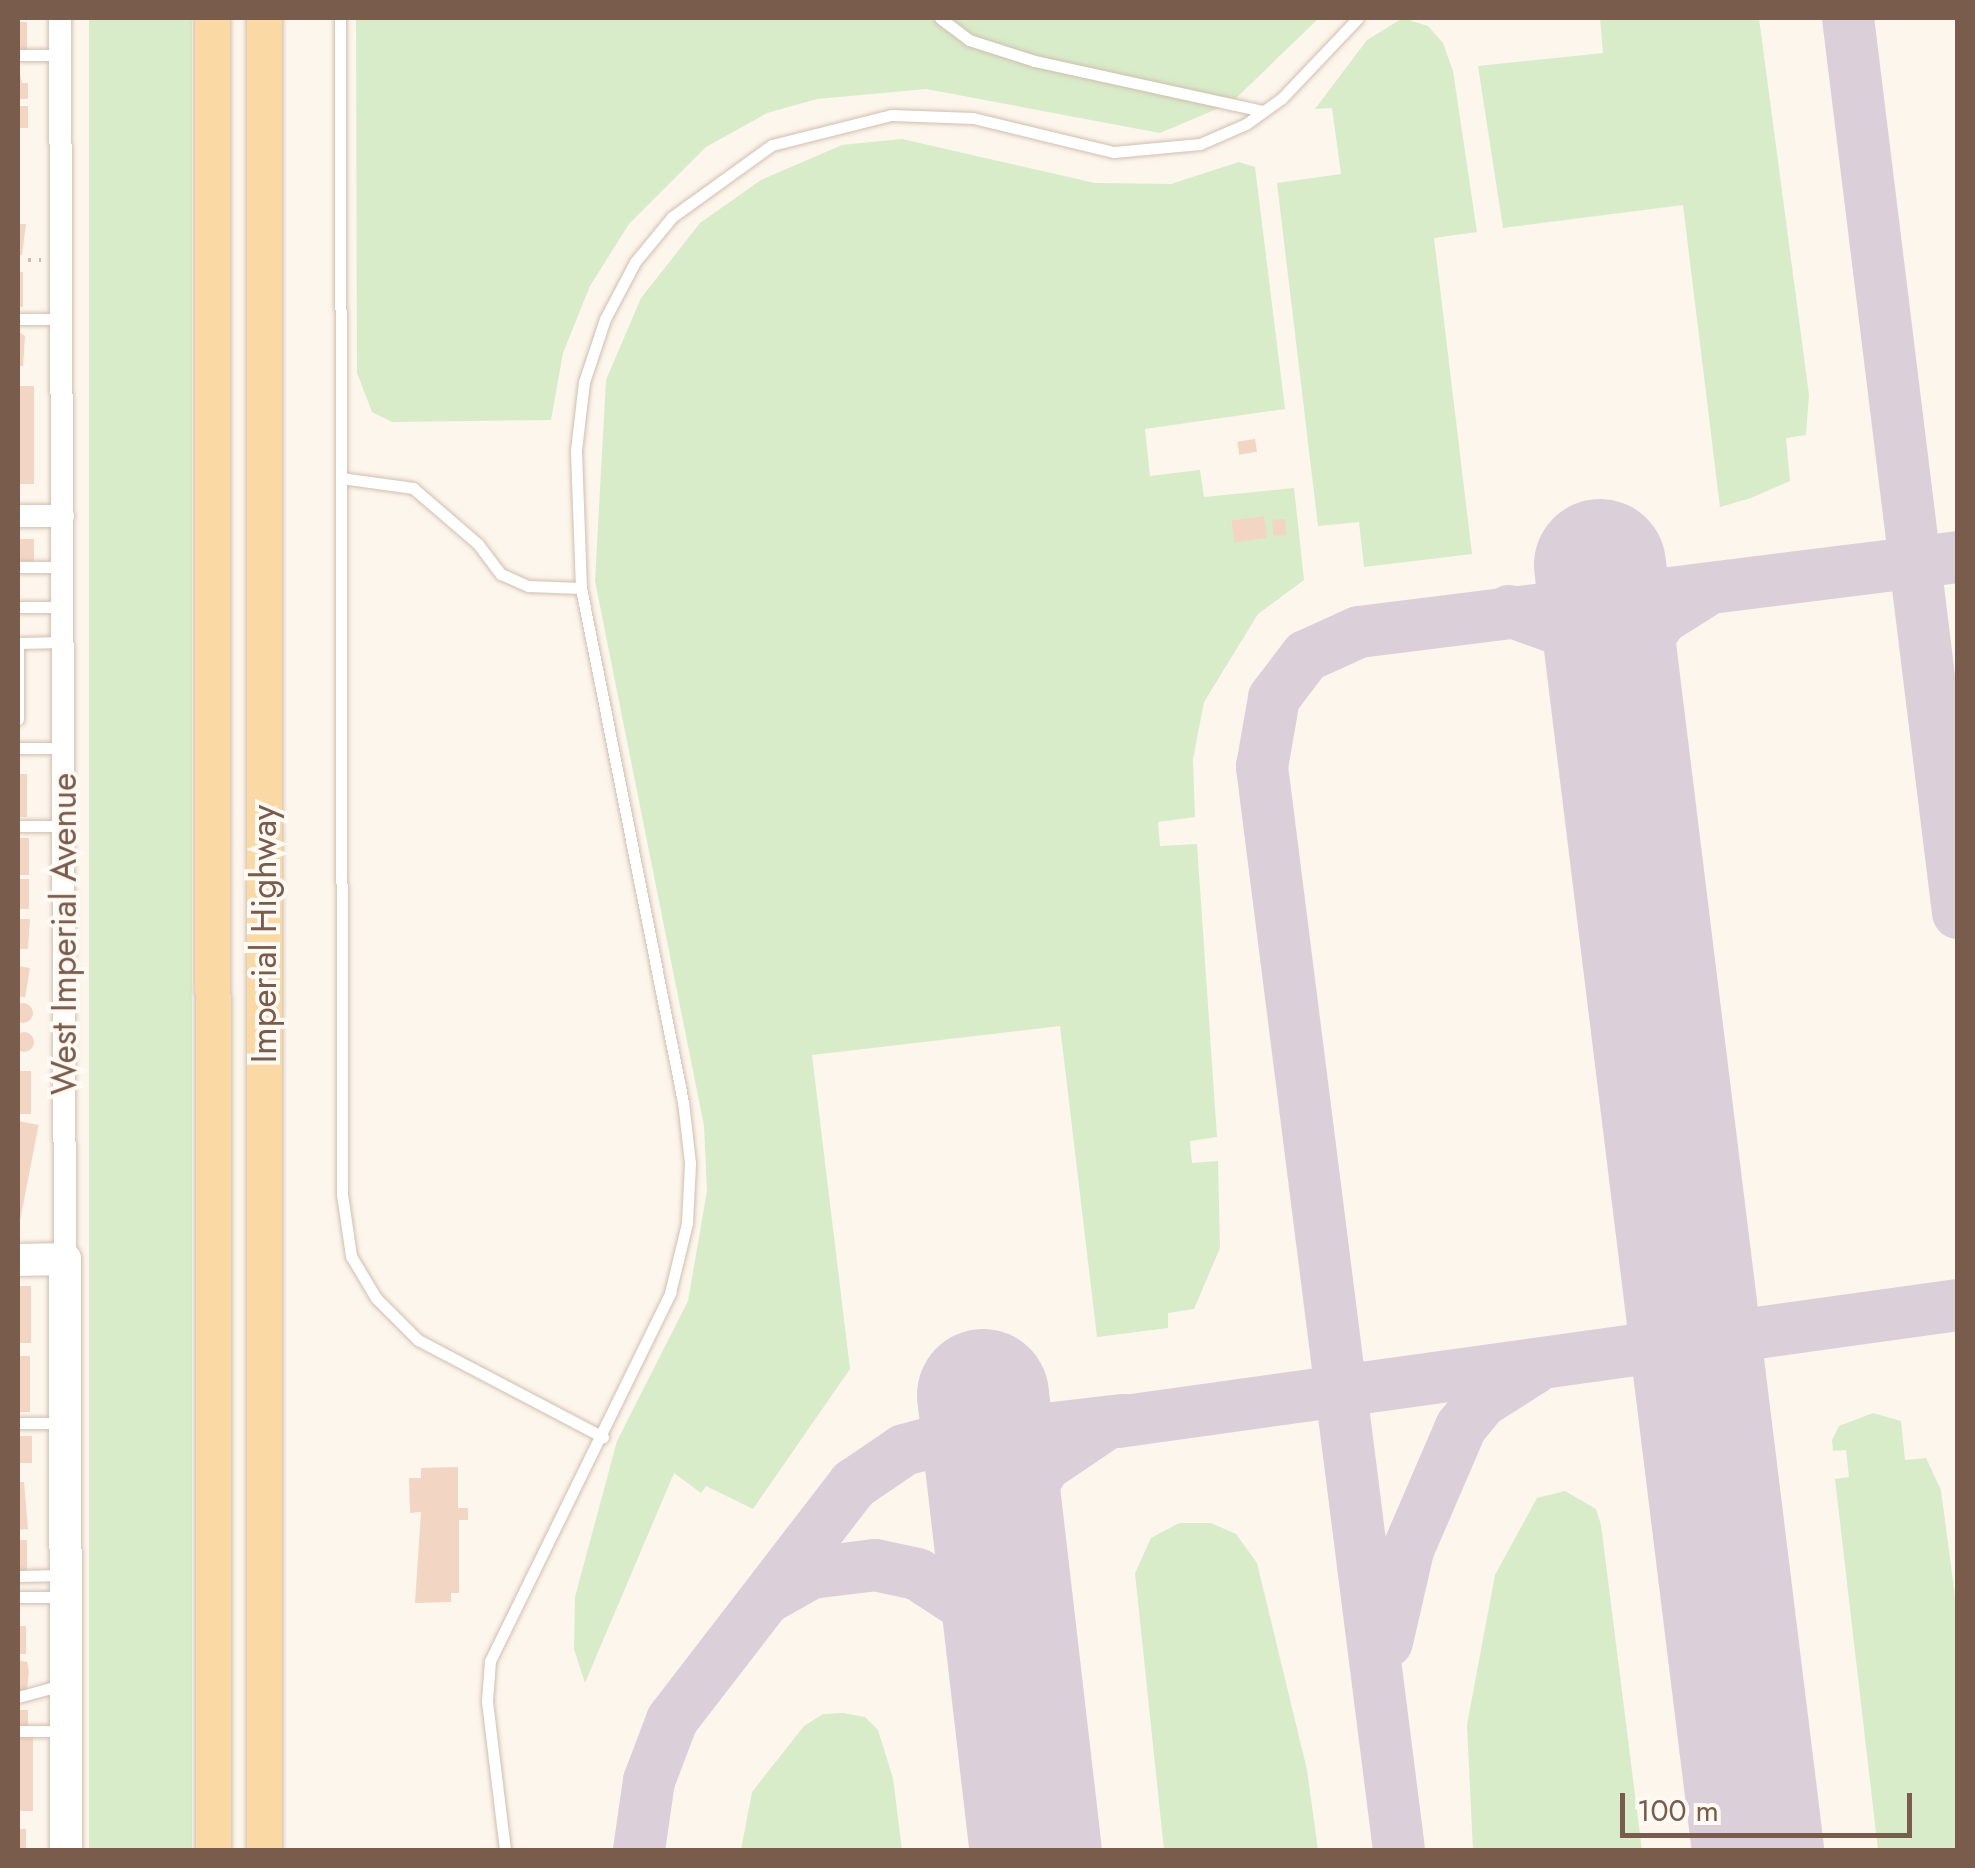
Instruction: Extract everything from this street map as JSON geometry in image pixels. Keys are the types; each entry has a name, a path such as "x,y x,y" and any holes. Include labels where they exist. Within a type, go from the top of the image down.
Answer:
{"main road":[{"name":"Imperial Highway","path":"212,18 213,1850"},
{"name":"Imperial Highway","path":"264,18 264,1850"}],"street":[{"name":"West Imperial Avenue","path":"60,18 66,1850"},
{"path":"18,516 62,516"},
{"path":"18,1260 65,1260"}],"lane":[{"path":"340,18 342,1194 352,1256 376,1298 418,1340 603,1436"},
{"path":"940,18 969,40 1035,61 1264,112"},
{"path":"505,1850 487,1701 490,1661 670,1293 687,1223 690,1163 581,588 576,450 584,382 600,334 635,262 672,217 720,177 772,145 891,115 973,118 1114,152 1157,153 1200,144 1264,112 1358,18"},
{"path":"18,55 60,55"},
{"path":"18,319 62,320"},
{"path":"341,478 413,488 478,544 501,574 528,586 581,588"},
{"path":"18,567 63,567"},
{"path":"18,607 63,607"},
{"path":"18,719 18,643 63,642"},
{"path":"18,748 63,748"},
{"path":"18,826 64,826"},
{"path":"18,1423 65,1423"},
{"path":"18,1576 66,1586"},
{"path":"18,1597 66,1586"},
{"path":"18,1697 66,1684"},
{"path":"18,1731 66,1731"}],"path":[{"path":"18,260 28,260"}],"green space":[{"path":"89,18 192,18 192,1850 89,1850"},
{"path":"356,18 1319,18 1231,103 1160,133 926,89 817,99 767,113 706,147 629,224 590,286 563,353 551,420 392,422 372,412 357,373"},
{"path":"1403,18 1428,26 1443,43 1453,71 1477,232 1434,238 1472,554 1364,567 1359,522 1318,526 1277,183 1341,174 1332,108 1315,109 1367,40"},
{"path":"1600,18 1759,18 1809,395 1806,435 1786,438 1790,481 1720,507 1683,205 1503,228 1478,66 1603,53"},
{"path":"902,139 1095,183 1171,184 1239,162 1255,167 1285,409 1145,429 1150,476 1200,470 1204,497 1294,488 1304,580 1258,614 1204,702 1193,759 1195,817 1158,822 1160,846 1197,844 1217,1137 1190,1141 1192,1163 1218,1161 1220,1248 1194,1309 1168,1313 1168,1328 1097,1337 1060,1026 812,1055 850,1369 753,1509 706,1486 701,1493 674,1473 585,1683 574,1649 575,1597 617,1441 688,1301 707,1191 704,1126 595,581 606,380 641,298 700,223 761,180 842,145"},
{"path":"1873,1413 1901,1421 1905,1460 1926,1458 1941,1490 1958,1619 1957,1850 1878,1850 1835,1479 1849,1477 1846,1450 1833,1451 1832,1440 1839,1426"},
{"path":"1565,1491 1596,1509 1601,1525 1642,1850 1473,1850 1467,1725 1495,1575 1537,1498"},
{"path":"1179,1523 1211,1523 1236,1534 1257,1563 1307,1770 1318,1850 1164,1850 1135,1573 1151,1538"},
{"path":"823,1714 865,1717 878,1730 893,1778 902,1850 741,1850 752,1792 804,1726"}],"building":[{"path":"18,22 27,22 27,50 18,50"},
{"path":"18,66 22,83 28,83 28,99 18,99"},
{"path":"18,106 28,106 28,128 18,128"},
{"path":"18,224 26,224 22,255 18,255"},
{"path":"18,272 23,272 23,307 18,307"},
{"path":"18,331 25,336 23,366 18,366"},
{"path":"18,386 34,386 34,484 18,484"},
{"path":"1255,439 1257,452 1239,455 1237,442"},
{"path":"1264,516 1267,538 1234,542 1231,521"},
{"path":"1285,519 1286,535 1273,536 1272,520"},
{"path":"18,539 34,539 34,561 18,561"},
{"path":"18,774 27,774 27,817 18,817"},
{"path":"18,838 29,838 29,875 18,875"},
{"path":"18,879 29,879 29,909 18,909"},
{"path":"18,919 30,919 28,949 18,949"},
{"path":"18,966 30,968 25,998 18,996"},
{"path":"23,1003 33,1013 23,1023 13,1013"},
{"path":"24,1032 34,1042 24,1052 14,1042"},
{"path":"18,1071 31,1071 31,1114 18,1114"},
{"path":"18,1121 39,1125 18,1228"},
{"path":"18,1286 31,1286 31,1343 18,1343"},
{"path":"18,1356 30,1356 30,1412 18,1412"},
{"path":"18,1436 32,1436 32,1463 18,1463"},
{"path":"458,1467 458,1508 468,1508 468,1520 459,1520 459,1593 451,1593 451,1602 415,1603 421,1512 410,1513 409,1478 421,1478 421,1468"},
{"path":"18,1482 24,1482 28,1529 18,1530"},
{"path":"18,1540 27,1540 27,1571 18,1571"},
{"path":"18,1626 26,1626 26,1654 18,1654"},
{"path":"18,1660 27,1662 27,1691 18,1692"},
{"path":"18,1710 28,1710 28,1727 18,1727"},
{"path":"18,1733 33,1733 33,1811 18,1811"},
{"path":"18,1829 26,1829 26,1850 18,1850"}],"taxiway":[{"path":"1848,18 1958,913"},
{"path":"1399,1850 1262,767 1274,698 1306,656 1359,632 1958,557"},
{"path":"1617,706 1627,672 1661,619 1707,590"},
{"path":"1509,611 1568,632 1607,679 1617,706"},
{"path":"1118,1422 1958,1305"},
{"path":"1387,1642 1408,1550 1461,1427 1481,1402 1533,1369"},
{"path":"639,1850 649,1781 672,1720 854,1484 904,1450 933,1442 1124,1420"},
{"path":"1019,1671 1006,1558 1012,1523 1044,1466 1103,1426"},
{"path":"767,1598 811,1573 875,1565 917,1574 966,1606 993,1640 1010,1677 1035,1850"}],"runway":[{"path":"1600,565 1758,1850"},
{"path":"983,1395 1036,1850"}]}
